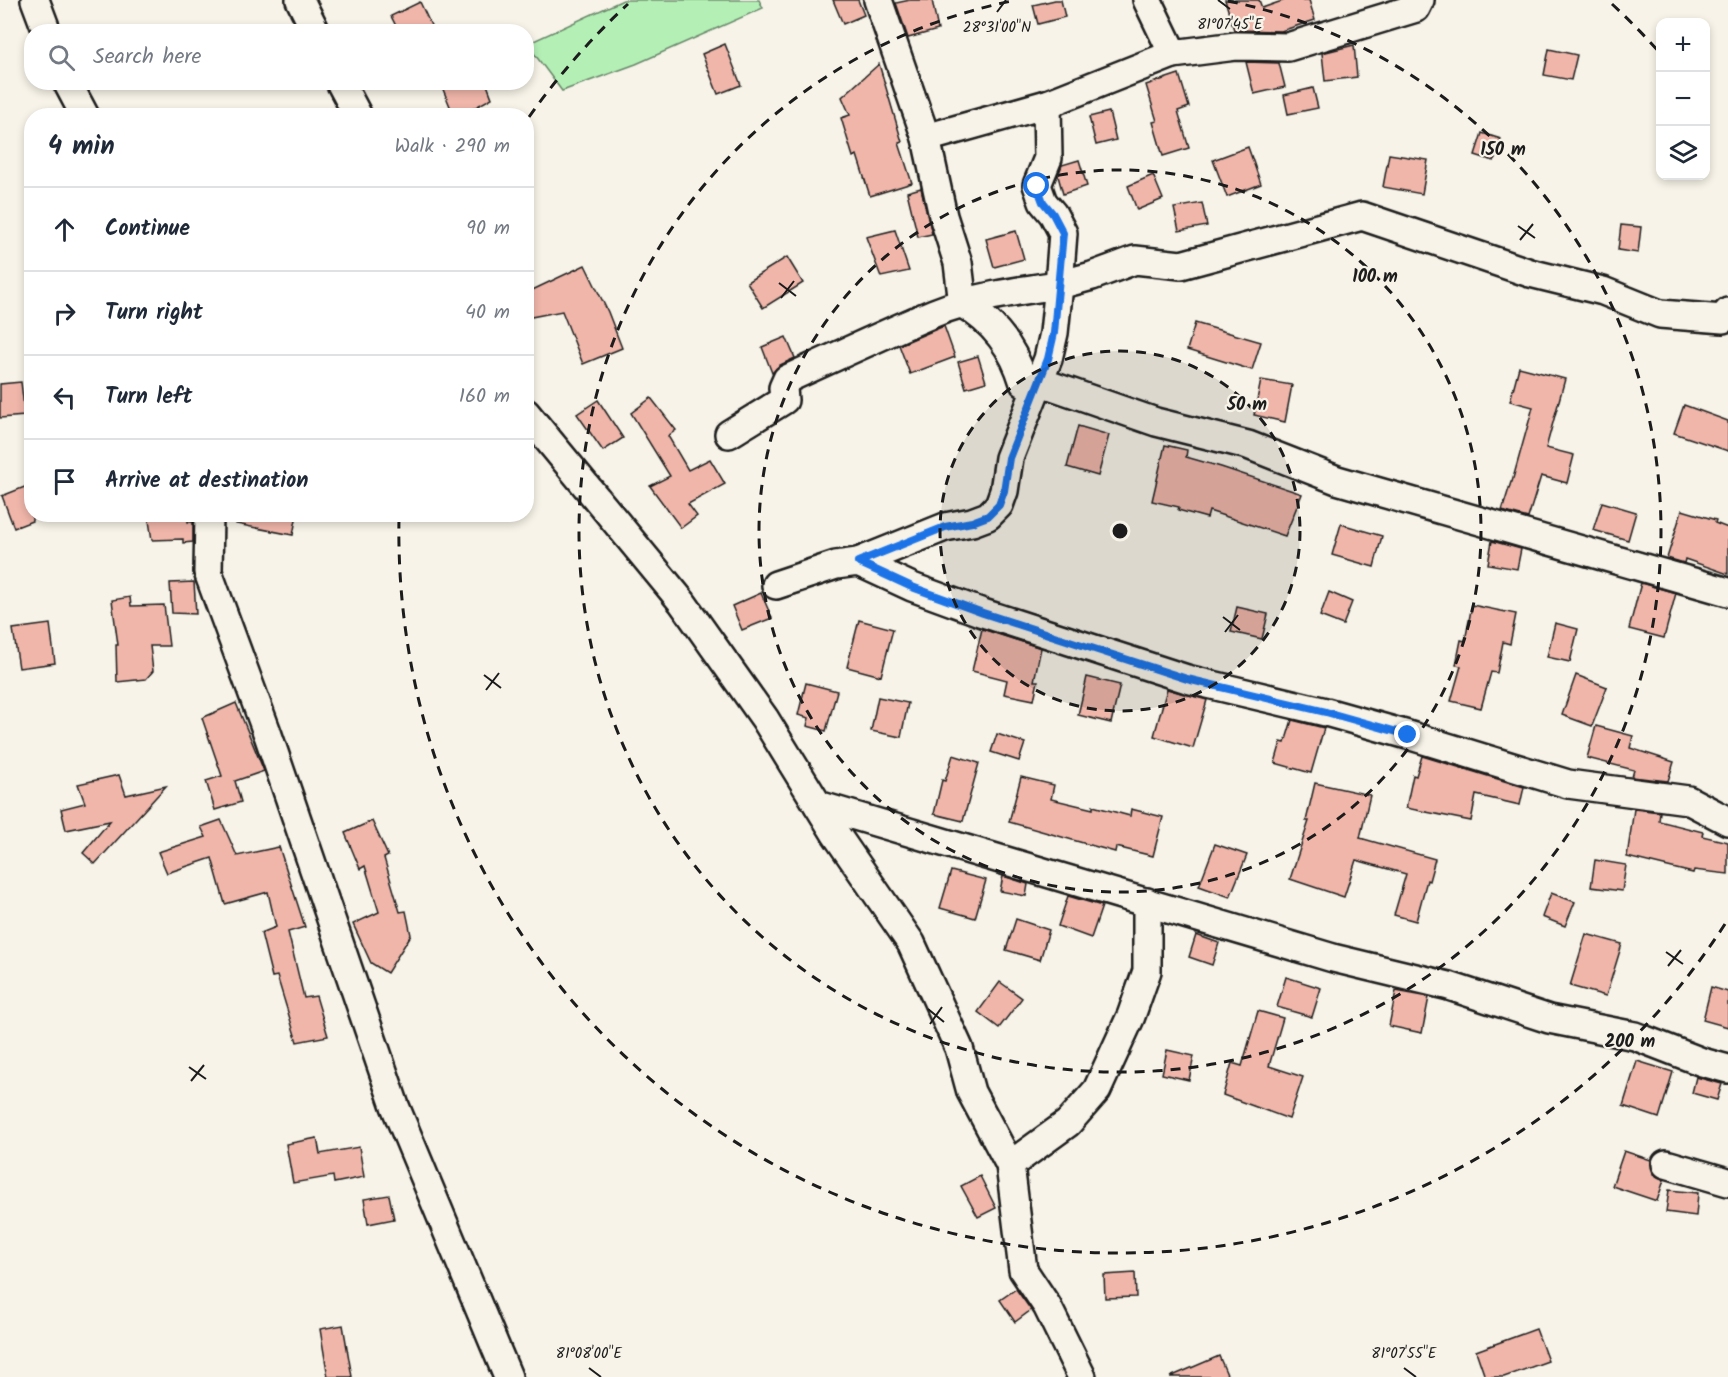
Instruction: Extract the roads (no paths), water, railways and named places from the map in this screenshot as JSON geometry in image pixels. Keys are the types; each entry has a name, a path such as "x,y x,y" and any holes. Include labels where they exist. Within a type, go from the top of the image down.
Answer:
{"street":[{"path":"35,0 44,24"},
{"path":"300,0 312,24"},
{"path":"878,0 926,138 943,216 958,263 963,303"},
{"path":"1147,0 1173,54"},
{"path":"926,138 1047,104 1173,54 1236,46 1288,47 1416,8 1420,0"},
{"path":"71,90 80,108"},
{"path":"344,90 354,108"},
{"path":"776,585 836,565 858,562 945,527 972,522 988,516 999,505 1004,491 1009,458 1048,359 1054,333 1063,233 1053,214 1043,202 1037,186 1048,158 1047,104"},
{"path":"729,434 784,400 783,388 787,379 934,313 963,303 1017,291 1059,285 1135,260 1181,265 1362,216 1530,273 1603,291 1660,314 1726,317"},
{"path":"963,303 979,313 1008,345 1024,383 1038,381 1156,422 1248,445 1337,480 1728,592"},
{"path":"534,423 682,602 765,719 835,834 911,943 959,1048 971,1092 1010,1165 1023,1270 1047,1306 1082,1377"},
{"path":"209,522 208,572 268,735 395,1106 508,1377"},
{"path":"858,562 912,587 983,613 1187,679 1336,715 1568,784 1688,801 1728,820"},
{"path":"818,805 1333,958 1449,986 1549,1019 1635,1036 1702,1062 1728,1069"},
{"path":"1010,1165 1068,1123 1097,1090 1131,1016 1147,971 1147,902"},
{"path":"1666,1164 1728,1182"}]}
